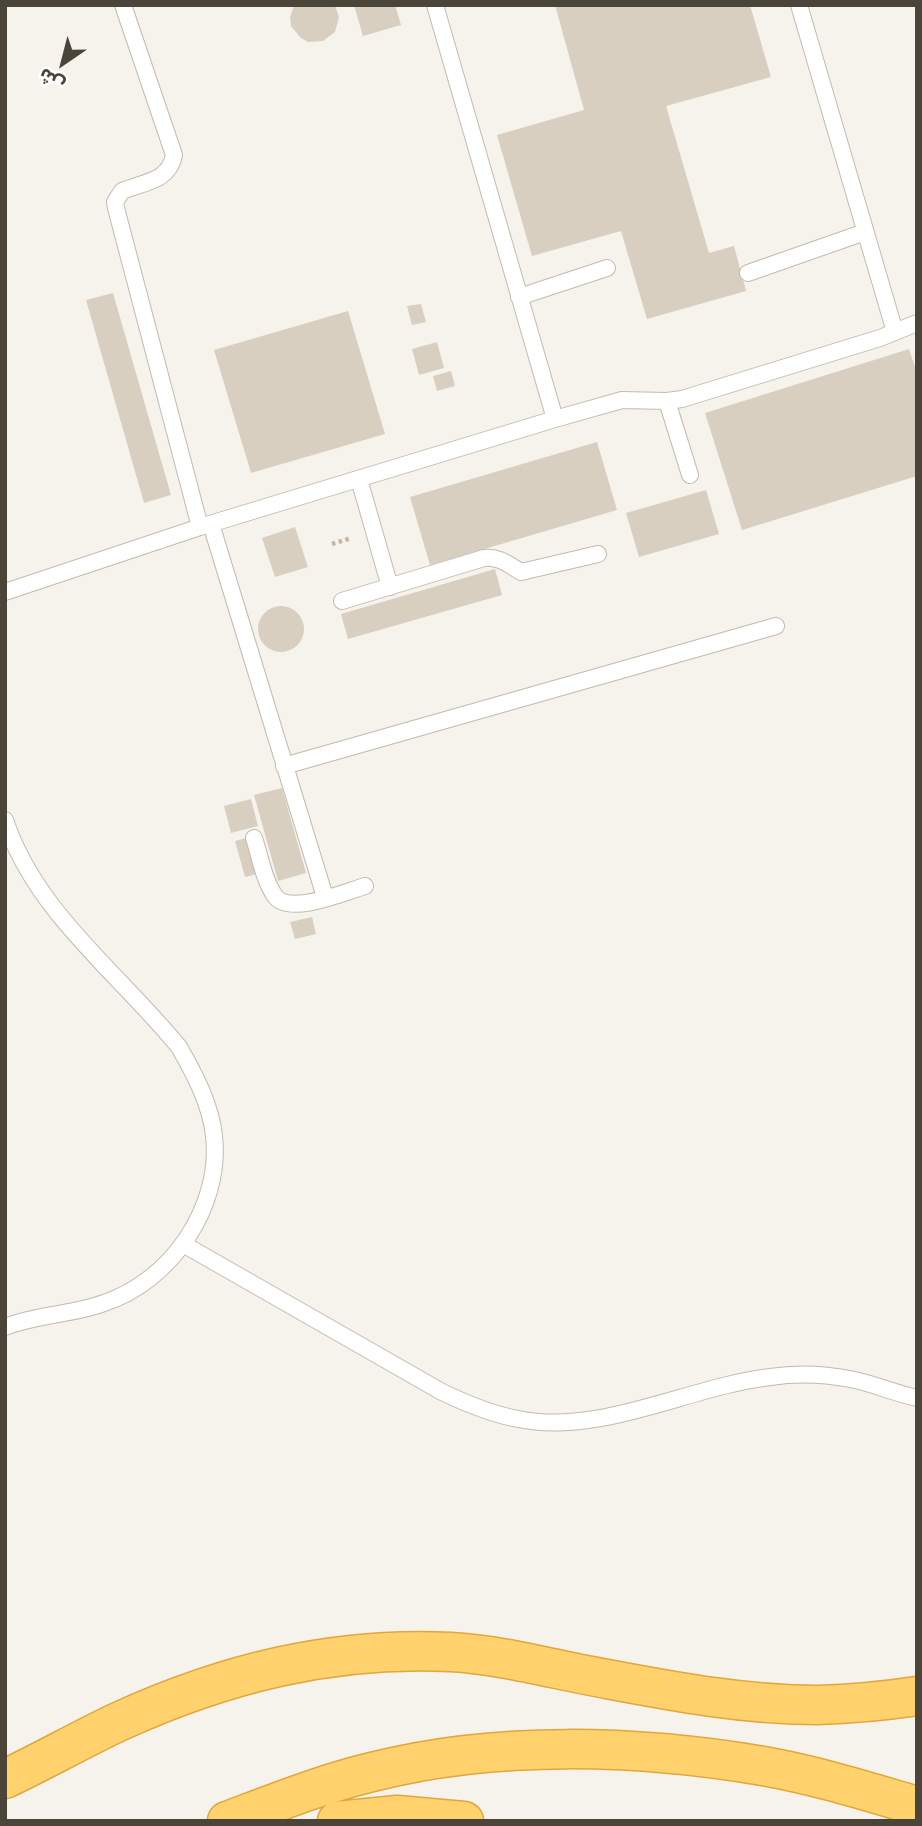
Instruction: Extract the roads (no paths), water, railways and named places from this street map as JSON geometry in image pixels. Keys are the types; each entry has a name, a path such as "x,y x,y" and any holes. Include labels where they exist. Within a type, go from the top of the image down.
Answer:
{"highway":[{"path":"5,1779 119,1722 207,1688 302,1660 341,1655 387,1651 453,1653 732,1700 816,1704 872,1702 917,1696"},
{"path":"227,1821 310,1789 375,1771 452,1757 530,1751 608,1750 687,1755 765,1766 917,1806"},
{"path":"337,1821 397,1815 464,1821"}],"lane":[{"path":"123,5 174,155 168,171 154,180 122,191 118,196 116,208 206,526 325,897"},
{"path":"435,5 555,419"},
{"path":"799,5 895,332"},
{"path":"748,273 865,232"},
{"path":"519,297 607,268"},
{"path":"5,592 206,526 555,419 622,400 682,399 917,323"},
{"path":"667,401 690,475"},
{"path":"359,479 390,587"},
{"path":"342,601 484,558 493,557 522,572 529,572 598,554"},
{"path":"284,765 776,626"},
{"path":"5,820 24,866 50,905 179,1046 192,1069 214,1132 216,1156 205,1199 183,1244 167,1264 128,1294 104,1304 38,1317 5,1327"},
{"path":"254,838 278,900 294,905 365,886"},
{"path":"183,1244 442,1392 467,1404 520,1420 575,1422 602,1418 745,1380 785,1376 851,1379 917,1398"}]}
